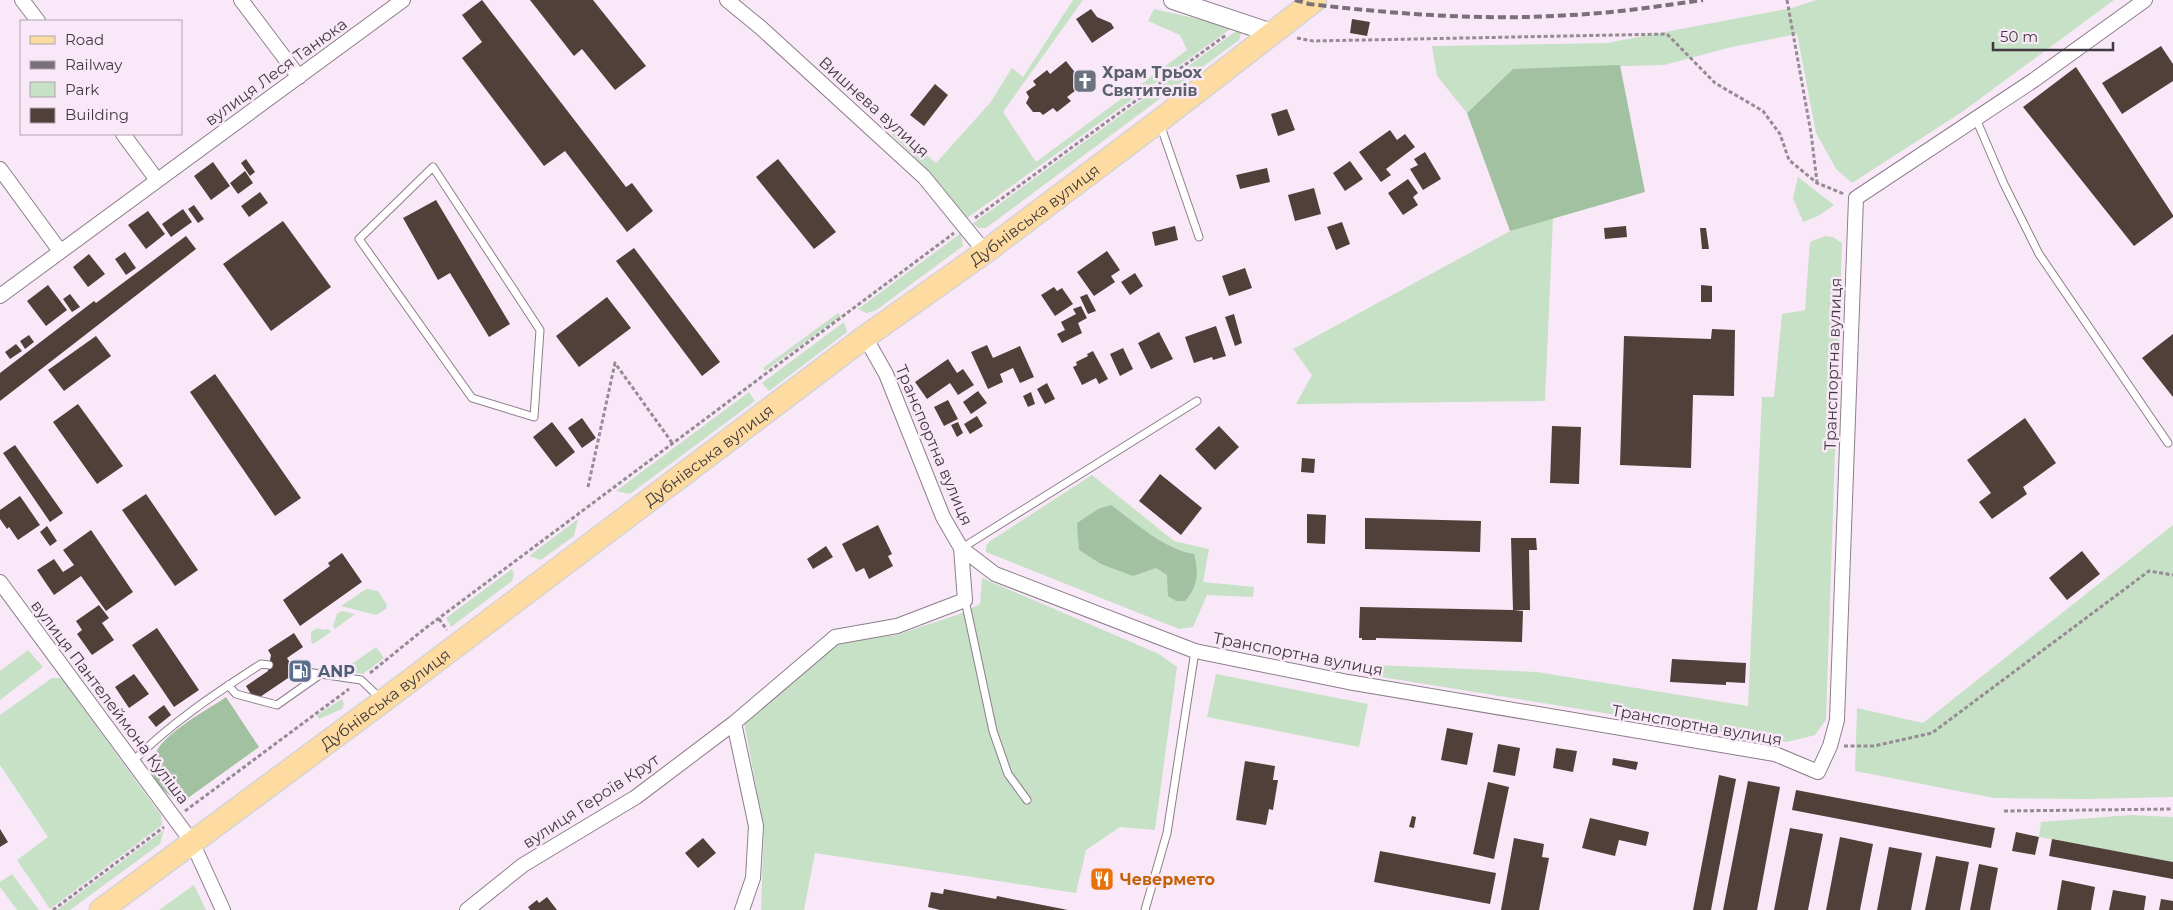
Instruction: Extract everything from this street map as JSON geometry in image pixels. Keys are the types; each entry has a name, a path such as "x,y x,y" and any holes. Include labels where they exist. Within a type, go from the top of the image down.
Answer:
{"main road":[{"name":"Дубнівська вулиця","path":"102,910 383,701 865,337 985,252 1315,0"}],"street":[{"path":"22,0 37,20"},
{"path":"241,0 299,77"},
{"name":"вулиця Леся Танюка","path":"0,296 403,0"},
{"name":"Вишнева вулиця","path":"727,0 760,26 924,177 985,252"},
{"path":"1173,0 1272,34"},
{"path":"1856,198 2034,80 2145,0"},
{"path":"124,135 157,180"},
{"path":"0,169 60,251"},
{"name":"Транспортна вулиця","path":"865,337 886,374 942,517 961,548 996,574 1195,651 1348,682 1775,754 1818,772 1830,746 1837,720 1856,198"},
{"path":"961,548 965,600"},
{"name":"вулиця Пантелеймона Куліша","path":"0,582 192,842"},
{"name":"вулиця Героїв Крут","path":"467,910 523,866 636,797 734,723 835,636 897,626 965,600"},
{"path":"734,723 756,826 753,878 742,910"},
{"path":"192,842 222,910"}],"lane":[{"path":"1976,119 2004,184 2039,254 2168,443"},
{"path":"1159,121 1199,237"},
{"path":"433,167 540,330 534,417 472,398 358,239 433,167"},
{"path":"961,548 1197,401"},
{"path":"965,600 993,731 1008,774 1027,800"},
{"path":"1146,910 1167,833 1195,651"},
{"path":"133,761 159,735 228,685 261,664 269,666"},
{"path":"293,670 361,680 383,701"},
{"path":"228,685 236,694 277,705 321,674"}],"path":[{"path":"1787,0 1811,133 1817,182"},
{"path":"53,910 964,225 1242,23"},
{"path":"1272,34 1313,41 1667,34 1715,83 1763,111 1780,134 1789,160 1817,182 1856,198"},
{"path":"588,487 615,362 673,444"},
{"path":"1830,746 1874,746 1932,733 2149,571 2173,575"},
{"path":"2004,811 2173,809"}],"green space":[{"path":"1073,0 1083,0 1003,112 1036,162 1187,50 1180,35 1148,21 1154,9 1233,27 967,218 930,172 892,135 896,129 936,163 990,103 1012,68 1023,77"},
{"path":"1816,0 2114,0 1962,112 1852,183 1836,169 1816,133 1797,34 1732,47 1664,65 1513,69 1467,113 1437,76 1432,46 1607,43 1792,8"},
{"path":"1239,29 1241,34 1239,40 986,228 979,228 972,224"},
{"path":"1620,65 1645,192 1510,231 1467,113 1513,69"},
{"path":"1798,177 1834,205 1818,216 1803,222 1793,198"},
{"path":"1553,218 1545,401 1296,404 1312,375 1293,349 1510,231"},
{"path":"961,233 963,246 875,311 866,313 858,309"},
{"path":"1825,236 1833,237 1842,243 1826,720 1815,735 1787,742 1375,676 1376,665 1537,672 1748,706 1762,397 1774,397 1782,314 1805,310 1810,242"},
{"path":"838,313 841,316 765,371 763,368"},
{"path":"844,322 847,332 769,391 762,383"},
{"path":"749,392 755,401 630,494 616,491"},
{"path":"1092,475 1174,541 1209,549 1203,582 1254,587 1253,597 1207,595 1193,627 1179,629 986,552 986,546 990,541"},
{"path":"1111,505 1171,547 1194,554 1197,567 1195,585 1185,601 1176,601 1168,596 1167,575 1156,568 1133,576 1101,564 1079,550 1077,523 1098,509"},
{"path":"578,519 574,536 541,560 529,556"},
{"path":"2173,525 2173,797 2087,799 1994,798 1855,771 1857,708 1923,723"},
{"path":"512,569 514,574 512,581 451,627 446,618"},
{"path":"982,578 1159,654 1177,667 1155,830 1120,827 1086,850 1076,893 815,853 804,910 761,910 764,829 744,722 836,643 896,635 957,615 980,604"},
{"path":"366,589 378,591 387,605 386,609 376,615 341,606"},
{"path":"342,611 355,614 335,629 333,626 337,614"},
{"path":"317,628 328,629 331,632 313,644 311,632"},
{"path":"376,647 384,658 363,674 350,672 346,668"},
{"path":"28,650 43,667 0,700 0,671"},
{"path":"1216,674 1368,704 1359,747 1207,717"},
{"path":"52,678 61,678 161,815 162,825 50,909 17,860 48,837 0,765 0,715"},
{"path":"226,697 259,747 181,803 161,787 152,772 154,757 162,743 176,730"},
{"path":"342,699 344,704 342,709 319,719 317,715"},
{"path":"2130,815 2173,817 2173,862 2039,837 2041,822"},
{"path":"164,830 160,844 70,910 57,910"},
{"path":"12,874 39,910 17,910 0,887 0,882"},
{"path":"194,885 206,910 159,910"}],"building":[{"path":"482,0 626,187 632,183 653,211 627,232 565,151 544,166 462,58 482,42 462,15"},
{"path":"530,0 593,0 646,66 615,90 582,49 574,56"},
{"path":"1091,9 1097,17 1111,23 1114,28 1092,43 1076,19"},
{"path":"1352,19 1370,22 1367,36 1350,33"},
{"path":"2161,46 2173,64 2173,81 2122,114 2102,83"},
{"path":"1066,61 1084,84 1067,97 1071,101 1057,112 1053,108 1043,115 1040,112 1033,112 1026,103 1029,97 1026,92 1036,85 1033,81 1047,70 1050,74"},
{"path":"2076,67 2173,215 2173,217 2134,246 2023,107"},
{"path":"935,84 948,95 924,126 910,115"},
{"path":"1287,109 1295,130 1278,136 1271,114"},
{"path":"1390,130 1397,140 1405,134 1415,147 1386,169 1391,175 1381,182 1359,152"},
{"path":"1425,152 1441,179 1423,190 1410,169 1418,165 1414,159"},
{"path":"246,159 255,172 250,176 241,163"},
{"path":"778,159 836,232 814,249 756,177"},
{"path":"1350,161 1363,179 1345,191 1333,173"},
{"path":"213,162 230,186 211,200 194,176"},
{"path":"1267,168 1270,182 1240,189 1236,175"},
{"path":"245,171 253,183 238,194 230,183"},
{"path":"1408,179 1418,193 1413,197 1418,205 1403,215 1388,193"},
{"path":"1314,188 1321,214 1295,221 1288,195"},
{"path":"260,192 268,203 249,217 241,206"},
{"path":"436,200 510,324 489,337 450,273 438,280 403,218"},
{"path":"194,205 204,219 198,223 188,209"},
{"path":"183,209 192,222 171,237 162,224"},
{"path":"148,211 165,234 146,249 128,225"},
{"path":"283,221 331,287 271,331 223,264"},
{"path":"1342,222 1350,244 1336,250 1327,227"},
{"path":"1175,226 1178,240 1155,246 1152,232"},
{"path":"1626,226 1627,237 1605,239 1604,228"},
{"path":"1700,228 1706,228 1709,249 1702,249"},
{"path":"186,236 196,249 0,401 0,373 94,301 96,303"},
{"path":"634,248 720,362 702,376 616,261"},
{"path":"1107,251 1120,270 1111,276 1115,282 1094,296 1077,272"},
{"path":"125,252 136,268 126,275 115,259"},
{"path":"89,254 105,274 88,287 73,267"},
{"path":"1245,268 1252,288 1229,296 1222,276"},
{"path":"1135,273 1143,286 1130,295 1121,282"},
{"path":"48,285 67,310 46,326 27,301"},
{"path":"1701,285 1712,286 1712,302 1701,302"},
{"path":"1054,287 1057,291 1062,288 1073,304 1055,316 1041,295"},
{"path":"70,294 80,307 72,312 63,299"},
{"path":"1087,294 1096,311 1088,314 1080,297"},
{"path":"607,297 631,328 579,367 556,336"},
{"path":"1081,306 1087,318 1078,323 1082,333 1062,343 1057,334 1065,330 1061,322 1076,314 1073,309"},
{"path":"1234,314 1242,343 1235,346 1225,317"},
{"path":"1216,326 1226,356 1213,360 1212,357 1194,363 1185,337"},
{"path":"1712,329 1735,330 1734,396 1693,395 1691,468 1620,465 1624,336 1711,339"},
{"path":"1159,332 1173,359 1151,369 1138,343"},
{"path":"2173,334 2173,397 2142,358"},
{"path":"29,335 34,342 25,349 20,341"},
{"path":"96,336 111,356 64,391 48,370"},
{"path":"16,344 22,351 10,359 5,352"},
{"path":"987,345 993,358 1020,346 1034,377 1020,383 1013,368 1000,374 1003,382 988,389 971,352"},
{"path":"1123,348 1133,369 1120,376 1110,354"},
{"path":"1093,351 1108,379 1099,384 1096,378 1082,385 1073,367 1077,365 1076,362"},
{"path":"948,359 957,373 963,369 974,385 958,395 950,383 927,399 915,382"},
{"path":"215,374 301,498 275,516 190,392"},
{"path":"1047,383 1055,399 1045,404 1037,389"},
{"path":"978,391 987,403 971,414 963,402"},
{"path":"1031,392 1035,404 1028,407 1023,396"},
{"path":"948,400 958,419 944,426 934,407"},
{"path":"78,404 123,466 97,484 53,422"},
{"path":"925,415 930,430 922,433 917,418"},
{"path":"977,416 983,426 970,434 964,424"},
{"path":"582,418 596,438 582,448 568,428"},
{"path":"2025,418 2056,463 2023,487 2027,494 1992,519 1979,502 1991,493 1967,460"},
{"path":"552,422 575,452 556,467 533,437"},
{"path":"958,422 963,433 957,437 951,425"},
{"path":"1219,426 1239,447 1215,470 1195,449"},
{"path":"1552,426 1581,427 1579,484 1550,483"},
{"path":"15,445 63,513 50,522 3,453"},
{"path":"1302,458 1315,459 1314,473 1301,472"},
{"path":"1160,474 1202,508 1181,535 1139,501"},
{"path":"146,494 198,570 175,586 122,510"},
{"path":"20,496 40,525 18,540 9,527 7,529 0,519 0,510"},
{"path":"1307,514 1326,515 1325,544 1307,543"},
{"path":"1365,518 1481,521 1480,552 1365,549"},
{"path":"878,525 892,554 888,556 893,566 869,579 864,568 856,572 842,544"},
{"path":"47,526 57,541 50,546 40,532"},
{"path":"91,530 133,592 106,611 81,576 54,595 37,570 54,559 63,572 74,565 63,550"},
{"path":"1511,538 1536,538 1537,550 1529,550 1530,610 1514,610 1523,611 1522,642 1376,638 1376,640 1362,640 1362,638 1359,638 1360,607 1513,610"},
{"path":"826,546 833,557 813,569 807,559"},
{"path":"2082,551 2100,574 2067,600 2049,578"},
{"path":"342,553 362,582 300,626 283,600 330,566 328,563"},
{"path":"99,605 109,618 102,623 114,640 92,655 77,634 82,630 76,621"},
{"path":"157,628 199,690 174,707 132,645"},
{"path":"294,633 303,647 287,658 293,668 291,676 260,697 252,696 246,686 268,671 271,655 268,650"},
{"path":"1672,659 1746,663 1745,683 1726,682 1726,685 1670,682"},
{"path":"134,674 149,694 129,708 115,687"},
{"path":"164,705 171,715 156,727 148,717"},
{"path":"1447,728 1473,733 1467,765 1441,760"},
{"path":"1498,744 1520,748 1515,776 1493,772"},
{"path":"1556,748 1577,751 1573,772 1553,768"},
{"path":"1613,758 1638,762 1636,770 1612,765"},
{"path":"1245,761 1275,766 1273,780 1278,780 1273,810 1269,809 1266,825 1236,820"},
{"path":"1719,775 1736,779 1711,910 1693,910"},
{"path":"1748,781 1780,787 1757,910 1723,910"},
{"path":"1488,782 1509,787 1494,859 1473,854"},
{"path":"1796,790 1995,828 1991,848 1792,810"},
{"path":"1412,816 1416,817 1414,828 1409,827"},
{"path":"1590,818 1649,832 1646,846 1619,840 1615,856 1582,848"},
{"path":"1790,828 1823,834 1808,910 1774,910"},
{"path":"0,829 8,842 0,847"},
{"path":"2016,832 2039,837 2035,855 2012,851"},
{"path":"1840,837 1873,844 1860,910 1826,910"},
{"path":"703,838 716,853 698,868 685,853"},
{"path":"1514,838 1544,844 1542,857 1549,858 1539,910 1501,910"},
{"path":"2052,839 2173,862 2173,879 2049,856"},
{"path":"1889,847 1922,853 1911,910 1877,910"},
{"path":"1380,851 1496,873 1490,904 1374,882"},
{"path":"1936,856 1969,862 1960,910 1925,910"},
{"path":"1979,864 1998,868 1990,910 1970,910"},
{"path":"2062,880 2095,887 2091,910 2057,910"},
{"path":"944,889 996,899 997,896 1068,910 940,910 928,907 931,892 943,894"},
{"path":"2113,890 2146,896 2144,910 2109,910"},
{"path":"547,897 557,910 530,910 528,907 537,900 539,903"},
{"path":"2161,899 2173,901 2173,910 2159,910"}],"railway":[{"path":"1295,0 1309,4 1374,11 1472,17 1538,17 1604,13 1703,0"}],"place":[{"name":"Храм Трьох Святителів","path":"1085,81"},
{"name":"ANP","path":"300,671"},
{"name":"Чевермето","path":"1102,879"}]}
